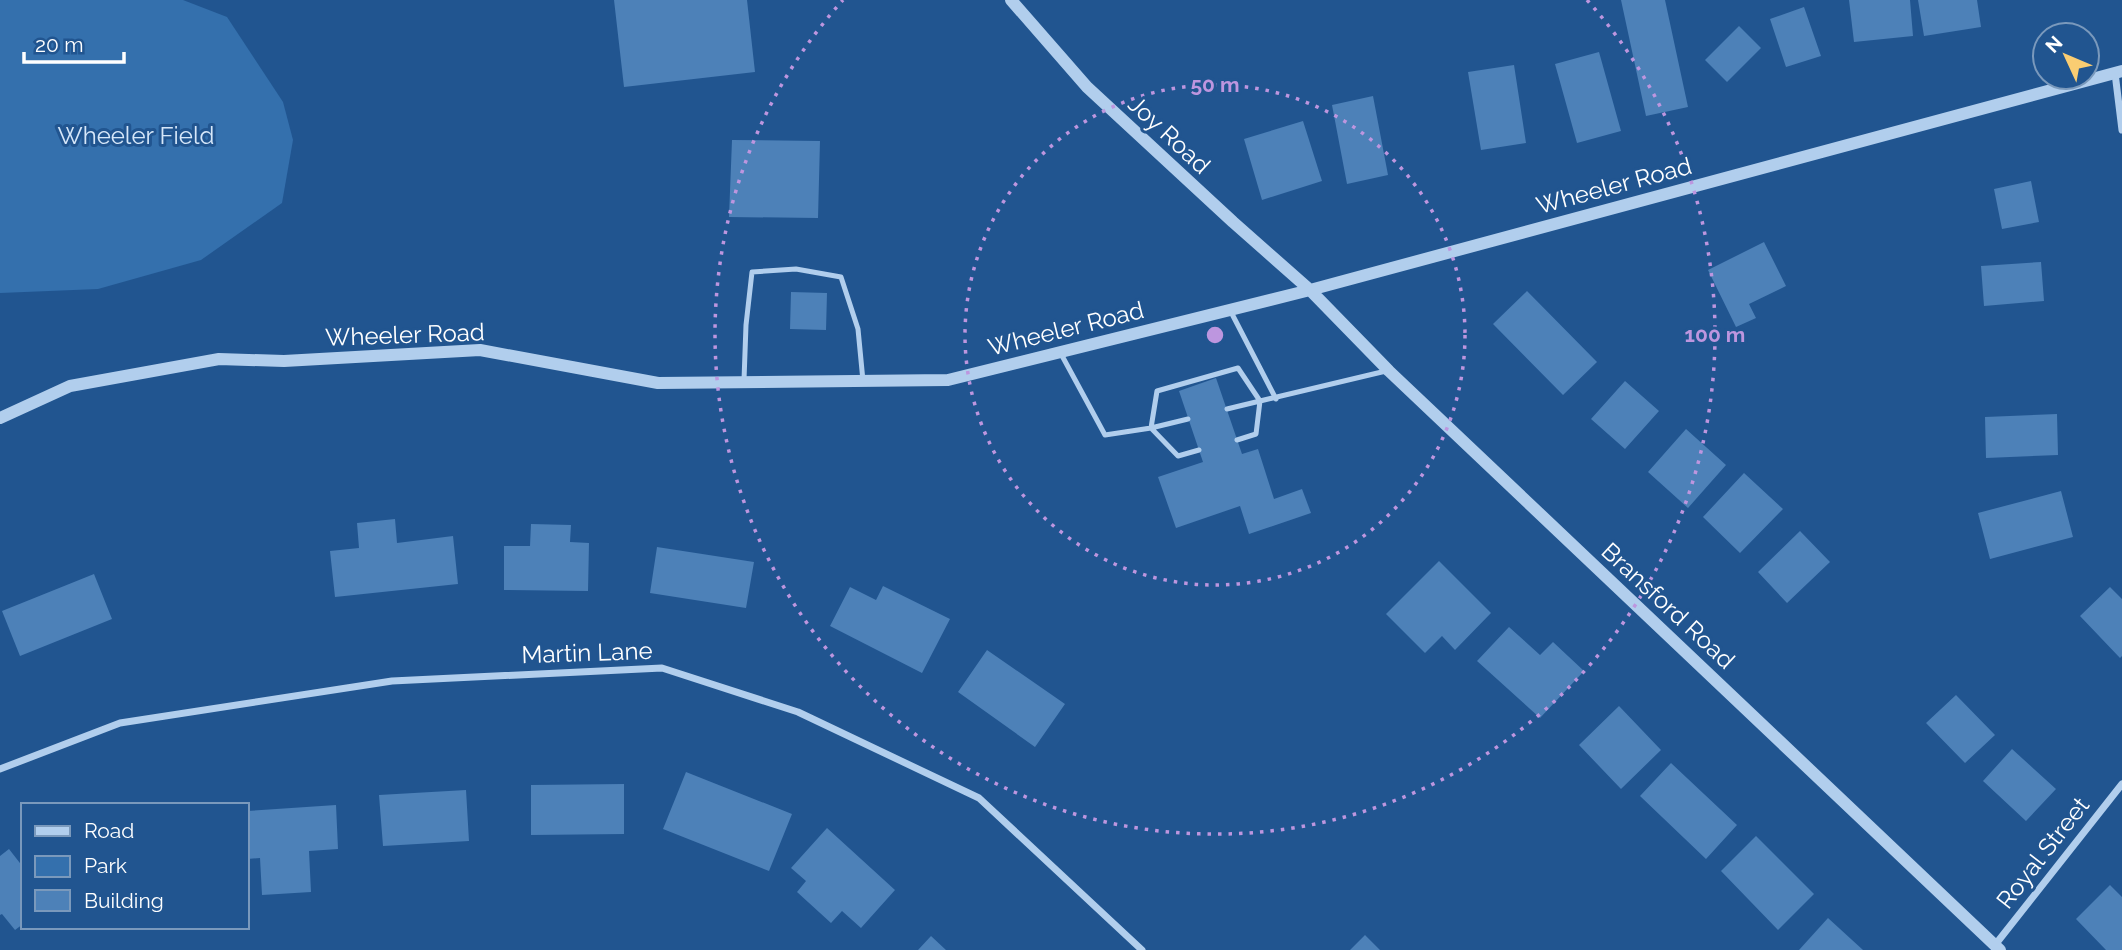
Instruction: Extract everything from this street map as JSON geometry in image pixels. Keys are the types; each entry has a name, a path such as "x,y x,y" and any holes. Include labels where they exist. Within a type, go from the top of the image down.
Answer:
{"street":[{"name":"Joy Road","path":"1011,0 1087,88 1310,290"},
{"name":"Wheeler Road","path":"0,418 70,386 219,359 284,361 480,350 658,383 948,380 1310,290 2119,72"},
{"path":"2119,72 2122,130"},
{"name":"Bransford Road","path":"1310,290 1389,370 1998,948"},
{"name":"Martin Lane","path":"0,769 120,723 392,681 662,668 798,712 979,798 1142,950"},
{"name":"Royal Street","path":"1998,948 2122,784"}],"lane":[{"path":"744,382 746,325 752,272 796,269 841,277 858,329 863,381"},
{"path":"1230,310 1276,399"},
{"path":"1060,352 1105,435 1188,419"},
{"path":"1151,428 1157,391 1238,369 1261,401 1256,434 1237,440"},
{"path":"1227,409 1389,370"},
{"path":"1151,428 1178,456 1199,450"}],"green space":[{"name":"Wheeler Field","path":"0,0 183,0 227,17 283,102 293,140 282,203 201,260 98,289 0,293"}],"building":[{"path":"614,0 747,0 755,72 624,87"},
{"path":"1621,0 1665,0 1688,107 1646,116"},
{"path":"1849,0 1910,0 1913,36 1854,42"},
{"path":"1918,0 1977,0 1981,27 1924,36"},
{"path":"1804,7 1821,56 1786,67 1770,19"},
{"path":"1739,26 1761,48 1727,82 1705,60"},
{"path":"1599,52 1621,131 1577,143 1555,64"},
{"path":"1514,65 1526,143 1481,150 1468,72"},
{"path":"1373,96 1388,175 1347,184 1332,105"},
{"path":"1303,121 1322,181 1262,200 1244,139"},
{"path":"732,140 820,141 818,218 729,217"},
{"path":"2031,181 2039,222 2002,229 1994,189"},
{"path":"1764,242 1786,286 1749,304 1756,318 1736,327 1708,270"},
{"path":"2041,262 2044,301 1984,306 1981,266"},
{"path":"1527,291 1597,362 1563,395 1493,324"},
{"path":"791,292 827,293 826,330 790,329"},
{"path":"1216,378 1242,454 1258,449 1274,499 1302,489 1311,513 1249,534 1240,506 1176,528 1158,477 1203,462 1179,391"},
{"path":"1625,381 1659,411 1625,449 1591,419"},
{"path":"2057,414 2058,455 1986,458 1985,417"},
{"path":"1686,429 1726,465 1688,508 1648,472"},
{"path":"1744,473 1783,509 1740,553 1703,517"},
{"path":"2061,491 2073,537 1990,559 1978,513"},
{"path":"395,519 397,543 453,536 458,584 335,597 330,551 359,548 357,523"},
{"path":"531,524 571,525 570,542 589,543 588,591 504,590 504,546 530,546"},
{"path":"1800,531 1830,562 1787,603 1758,572"},
{"path":"657,547 754,562 746,608 650,593"},
{"path":"1439,561 1491,613 1455,650 1442,636 1425,653 1386,614"},
{"path":"94,574 112,619 20,656 2,611"},
{"path":"883,586 950,619 922,673 830,626 850,587 876,600"},
{"path":"2110,587 2122,599 2120,658 2080,616"},
{"path":"1509,627 1540,655 1553,642 1584,671 1540,718 1477,661"},
{"path":"987,650 1065,704 1035,747 958,692"},
{"path":"1956,695 1995,735 1965,763 1926,723"},
{"path":"1619,706 1661,750 1621,789 1579,745"},
{"path":"2012,749 2056,789 2026,821 1983,781"},
{"path":"1671,763 1737,825 1706,859 1640,796"},
{"path":"686,772 792,814 769,871 663,829"},
{"path":"624,784 624,834 531,835 531,785"},
{"path":"466,790 469,841 383,846 379,795"},
{"path":"336,805 338,849 309,851 311,892 262,895 260,858 248,859 248,811"},
{"path":"827,828 895,890 861,928 842,911 831,923 797,892 806,881 791,868"},
{"path":"1756,836 1814,894 1778,930 1721,871"},
{"path":"9,849 21,864 21,926 15,930 2,914 0,915 0,856"},
{"path":"2110,885 2122,897 2122,950 2106,950 2076,919"},
{"path":"1828,918 1863,950 1799,950"},
{"path":"1365,935 1380,950 1350,950"},
{"path":"931,936 946,950 918,950"}]}
